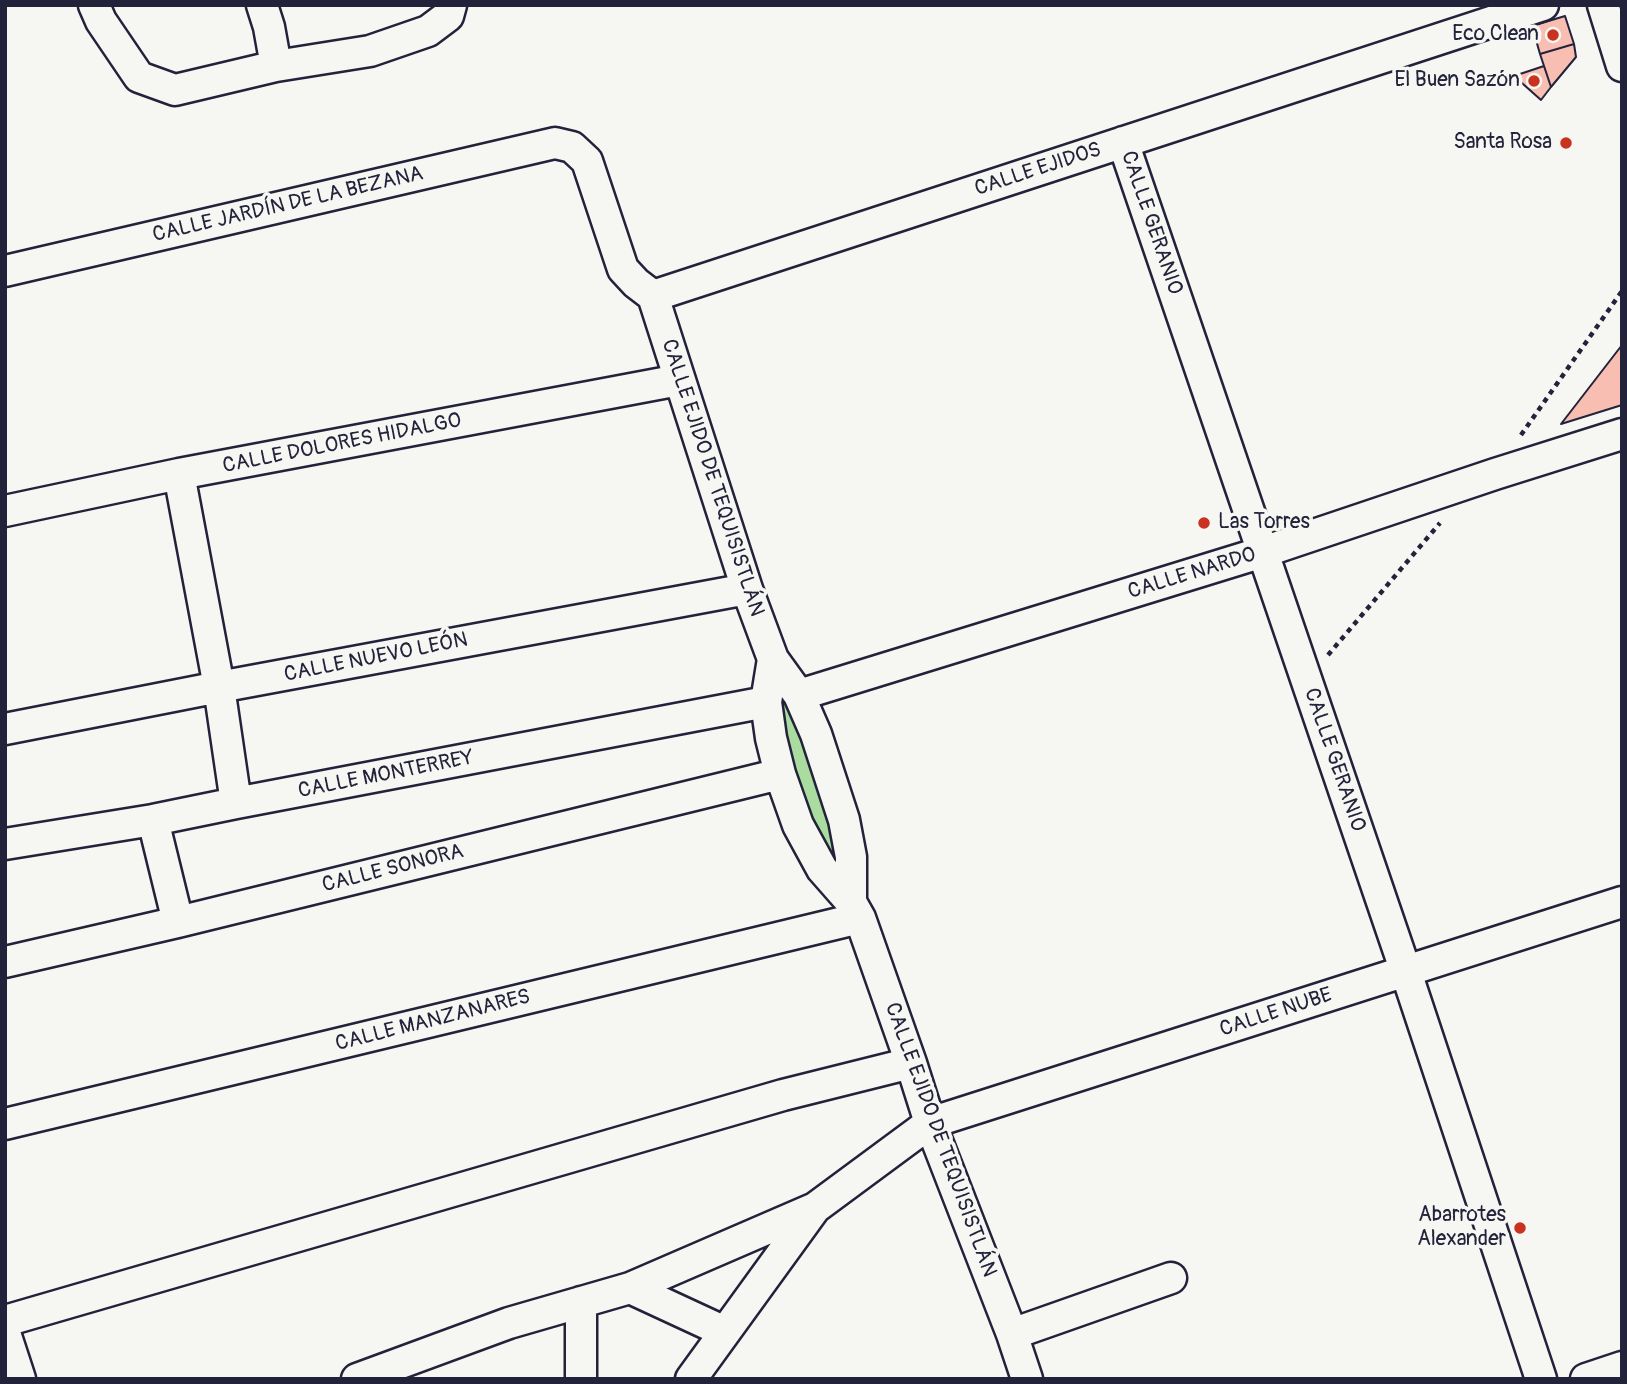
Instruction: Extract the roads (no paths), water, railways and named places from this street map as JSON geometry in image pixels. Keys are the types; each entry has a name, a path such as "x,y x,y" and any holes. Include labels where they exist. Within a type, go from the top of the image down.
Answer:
{"street":[{"path":"94,5 101,21 139,77 175,90 276,66 370,51 428,31 448,16 451,5"},
{"path":"262,5 276,66"},
{"name":"CALLE EJIDOS","path":"653,296 1543,5"},
{"path":"1603,5 1622,66"},
{"name":"CALLE GERANIO","path":"1123,142 1406,972 1541,1379"},
{"name":"CALLE JARDÍN DE LA BEZANA","path":"5,271 555,143 572,147 587,161 623,269 653,296"},
{"name":"CALLE EJIDO DE TEQUISISTLÁN","path":"653,296 747,589 773,659"},
{"name":"CALLE DOLORES HIDALGO","path":"5,511 179,474 679,380"},
{"name":"CALLE NARDO","path":"799,695 1263,552 1622,434"},
{"path":"179,474 219,687 236,803"},
{"name":"CALLE NUEVO LEÓN","path":"5,729 747,589"},
{"path":"773,659 799,695 816,734 844,820 856,910"},
{"path":"773,659 766,702 780,774 798,825 822,869 856,910"},
{"name":"CALLE MONTERREY","path":"5,844 153,821 766,702"},
{"name":"CALLE SONORA","path":"5,962 780,774"},
{"path":"153,821 178,922"},
{"name":"CALLE NUBE","path":"815,1208 930,1123 1622,902"},
{"name":"CALLE EJIDO DE TEQUISISTLÁN","path":"856,910 930,1123 1027,1379"},
{"name":"CALLE MANZANARES","path":"5,1124 856,910"},
{"path":"5,1321 770,1099 911,1063"},
{"path":"357,1379 509,1323 630,1288 815,1208"},
{"path":"691,1379 815,1208"},
{"path":"1012,1334 1171,1278"},
{"path":"630,1288 725,1332"},
{"path":"581,1302 582,1379"},
{"path":"5,1333 20,1379"},
{"path":"1586,1379 1622,1367"}],"place":[{"name":"Eco Clean","path":"1553,35"},
{"name":"El Buen Sazón","path":"1534,81"},
{"name":"Santa Rosa","path":"1566,143"},
{"name":"Las Torres","path":"1204,523"},
{"name":"Abarrotes Alexander","path":"1520,1228"}]}
